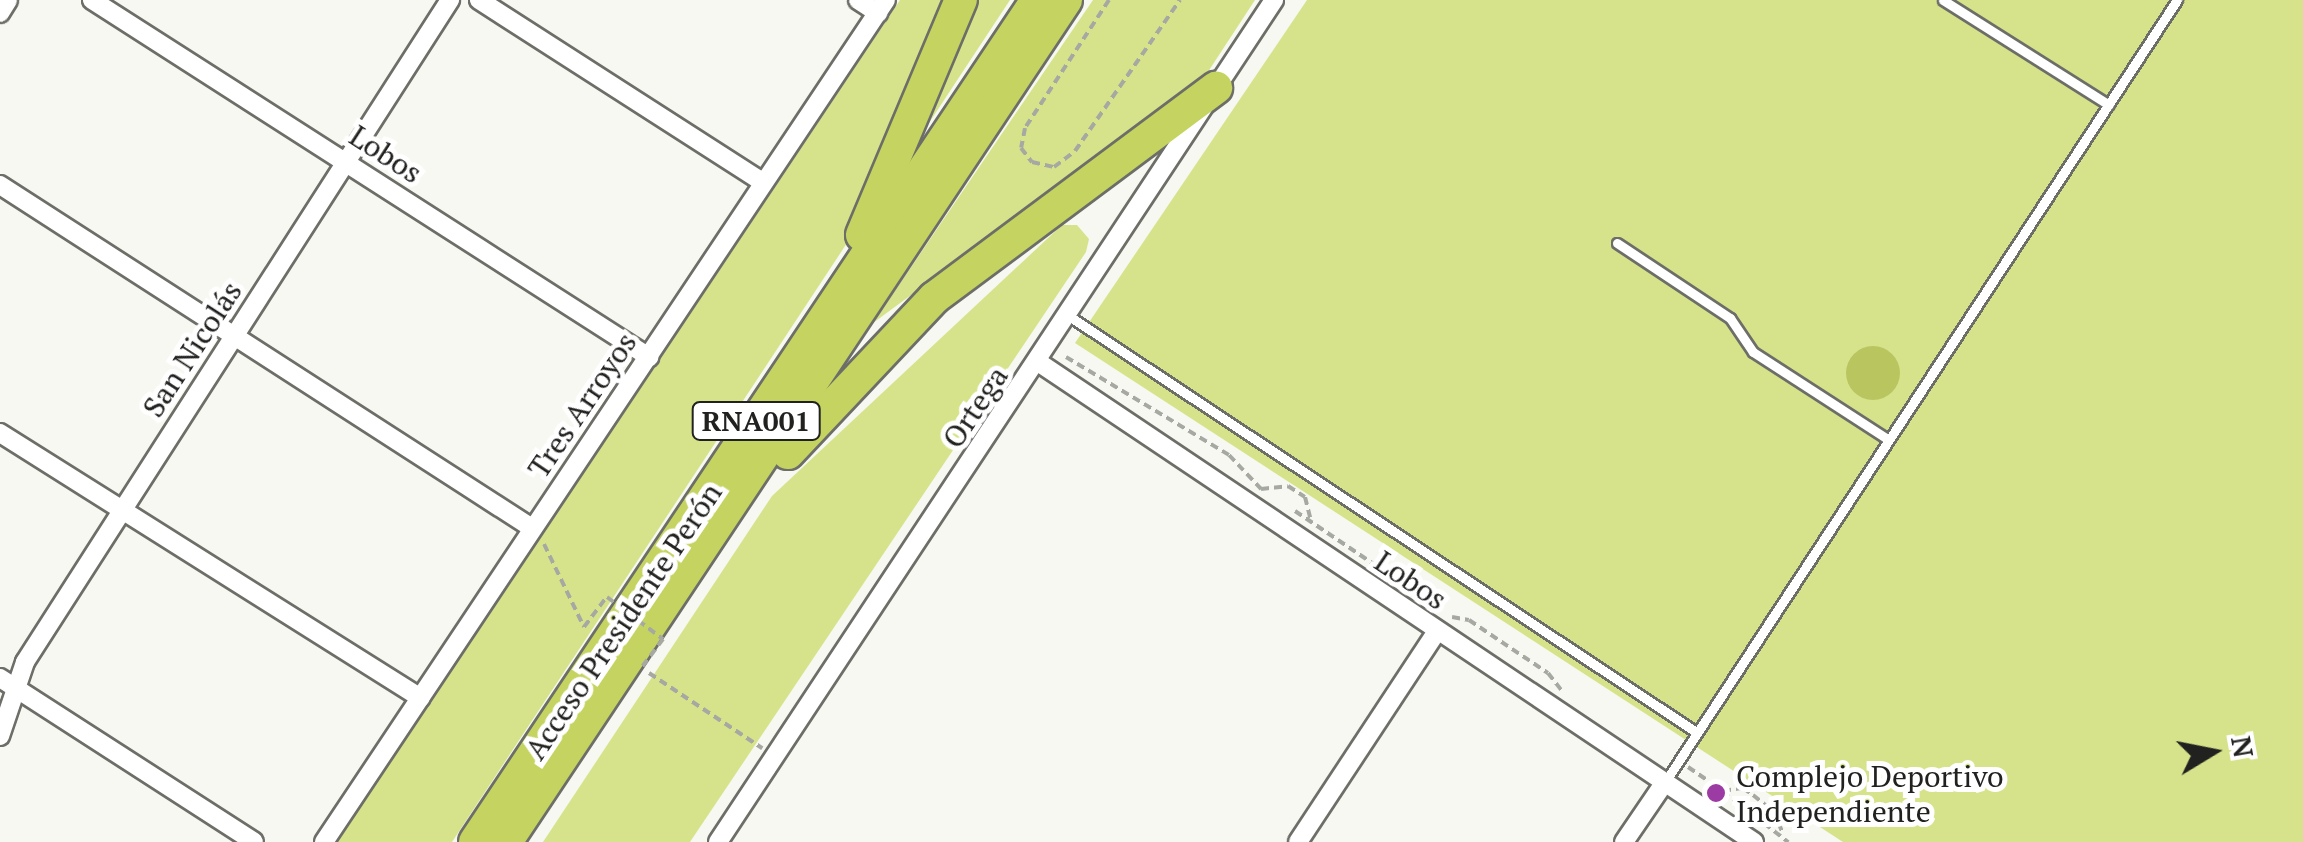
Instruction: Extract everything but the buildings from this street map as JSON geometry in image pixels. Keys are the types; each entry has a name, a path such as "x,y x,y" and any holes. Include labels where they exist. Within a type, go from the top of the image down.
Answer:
{"highway":[{"path":"764,409 868,224 961,0"},
{"name":"Acceso Presidente Perón","path":"474,842 1037,0"},
{"name":"Acceso Presidente Perón","path":"506,842 1066,0"},
{"path":"660,611 702,573 813,421 934,298 1216,88"}],"street":[{"path":"0,13 8,0"},
{"name":"Lobos","path":"92,0 650,357"},
{"name":"San Nicolás","path":"0,736 8,684 450,0"},
{"path":"478,0 763,182"},
{"path":"858,0 882,6"},
{"name":"Ortega","path":"718,842 1069,316 1274,0"},
{"name":"Tres Arroyos","path":"324,842 882,6"},
{"path":"0,186 530,531"},
{"name":"Lobos","path":"1038,362 1754,842"},
{"path":"0,432 420,698"},
{"path":"1298,842 1437,631"},
{"path":"8,684 254,842"},
{"path":"1624,842 1665,782"}],"lane":[{"path":"1943,0 2108,104"},
{"path":"1665,782 1693,730 2178,0"},
{"path":"1617,243 1730,318 1754,352 1886,438"},
{"path":"1069,316 1693,730"}],"path":[{"path":"1109,0 1026,128 1020,148 1032,162 1054,166 1075,151 1180,0"},
{"path":"1066,357 1229,455 1261,489 1278,500"},
{"path":"1261,489 1288,486 1305,497 1311,521"},
{"path":"1294,510 1429,604"},
{"path":"530,531 552,553 584,627 607,597 663,639 641,668 774,756"},
{"path":"1439,610 1469,620 1548,673 1567,698"},
{"path":"1676,760 1783,833"},
{"path":"1723,792 1743,788 1772,811 1788,842"}],"shaded area":[{"path":"900,0 956,0 851,237 452,842 337,842"},
{"path":"972,0 1010,0 923,132"},
{"path":"1093,0 1255,0 1202,81 873,323"},
{"path":"1307,0 2303,0 2303,842 1843,842 1075,343"},
{"path":"1062,225 1077,225 1089,239 1086,252 690,842 543,842 772,496"},
{"path":"1873,346 1892,354 1900,373 1892,392 1873,400 1854,392 1846,373 1854,354"}],"place":[{"name":"Complejo Deportivo Independiente","path":"1716,793"}]}
